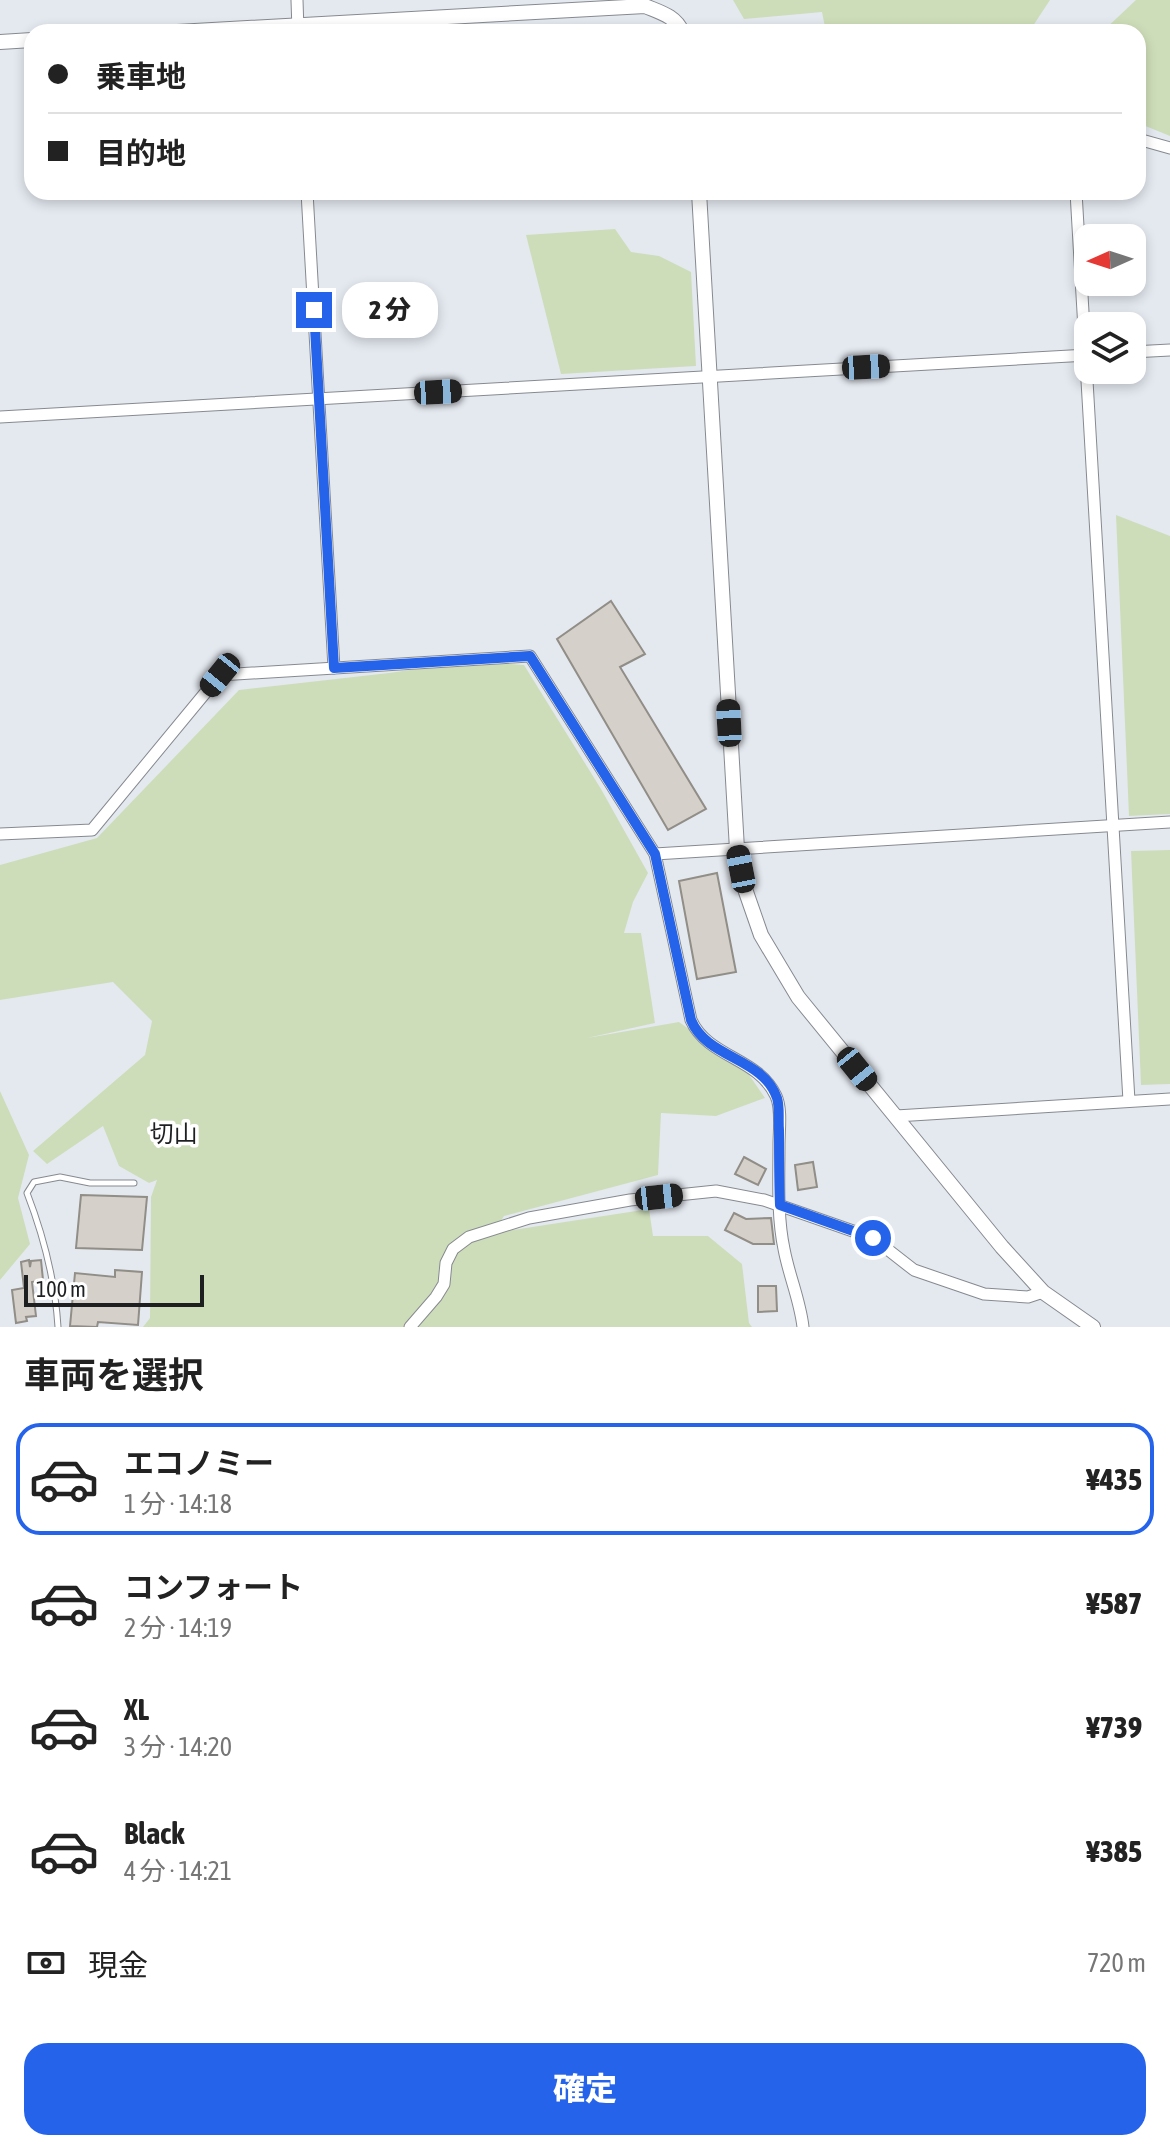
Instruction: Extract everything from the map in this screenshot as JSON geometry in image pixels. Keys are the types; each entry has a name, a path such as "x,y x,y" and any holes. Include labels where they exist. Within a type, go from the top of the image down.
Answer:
{"street":[{"path":"297,0 298,24"},
{"path":"353,24 561,5 645,6 667,15 678,24"},
{"path":"0,42 24,40"},
{"path":"1146,141 1170,148"},
{"path":"307,200 334,668"},
{"path":"699,200 737,849 745,889 761,935 798,997 1002,1247 1043,1292 1093,1327"},
{"path":"1077,200 1084,312"},
{"path":"1146,351 1170,350"},
{"path":"0,417 1074,356"},
{"path":"1089,384 1129,1101"},
{"path":"0,834 92,830 220,675 530,656 655,854 691,1020 697,1033 713,1047 748,1065 766,1079 777,1099 784,1249 800,1303 803,1327"},
{"path":"655,854 1170,822"},
{"path":"896,1116 1170,1099"},
{"path":"410,1327 444,1284 446,1263 453,1249 469,1237 529,1218 630,1200 716,1191 764,1200 873,1238 914,1270 984,1294 1028,1297 1043,1292"}],"lane":[{"path":"58,1327 49,1254 27,1193 34,1182 60,1177 90,1183 134,1183"}],"green space":[{"path":"733,0 1050,0 1034,24 824,24 822,12 744,19"},
{"path":"1136,0 1170,0 1170,136 1146,126 1146,24 1110,24"},
{"path":"615,229 631,252 659,256 691,272 696,366 561,374 526,235"},
{"path":"1116,515 1170,536 1170,814 1129,816"},
{"path":"472,661 524,665 601,789 648,873 633,902 624,933 641,933 655,1023 587,1038 679,1022 745,1069 765,1098 716,1116 661,1113 658,1175 504,1216 493,1233 649,1209 653,1236 708,1236 742,1264 752,1327 143,1327 150,1318 151,1197 157,1180 149,1183 119,1166 103,1126 47,1164 33,1151 145,1055 152,1021 113,982 0,1000 0,865 97,838 239,690"},
{"path":"1170,850 1170,1084 1141,1085 1131,851"},
{"path":"0,1091 29,1155 18,1198 30,1244 0,1280"}],"building":[{"path":"611,601 645,654 620,667 706,809 668,830 557,639"},
{"path":"717,873 736,972 697,979 679,881"},
{"path":"744,1157 766,1169 758,1185 735,1174"},
{"path":"813,1162 817,1187 798,1190 795,1165"},
{"path":"81,1195 147,1197 142,1250 76,1248"},
{"path":"734,1213 746,1219 771,1218 774,1244 753,1244 725,1230"},
{"path":"29,1260 30,1267 31,1261 41,1260 43,1280 32,1282 36,1316 16,1323 12,1290 24,1288 21,1262"},
{"path":"115,1270 142,1272 138,1325 98,1322 97,1327 70,1326 75,1273 115,1277"},
{"path":"758,1286 776,1286 777,1311 758,1312"}],"district":[{"name":"切山","path":"174,1133"}],"route":[{"path":"314,310 334,668 530,656 655,854 691,1020 697,1033 713,1047 748,1065 766,1079 777,1099 780,1205 873,1238"}]}
